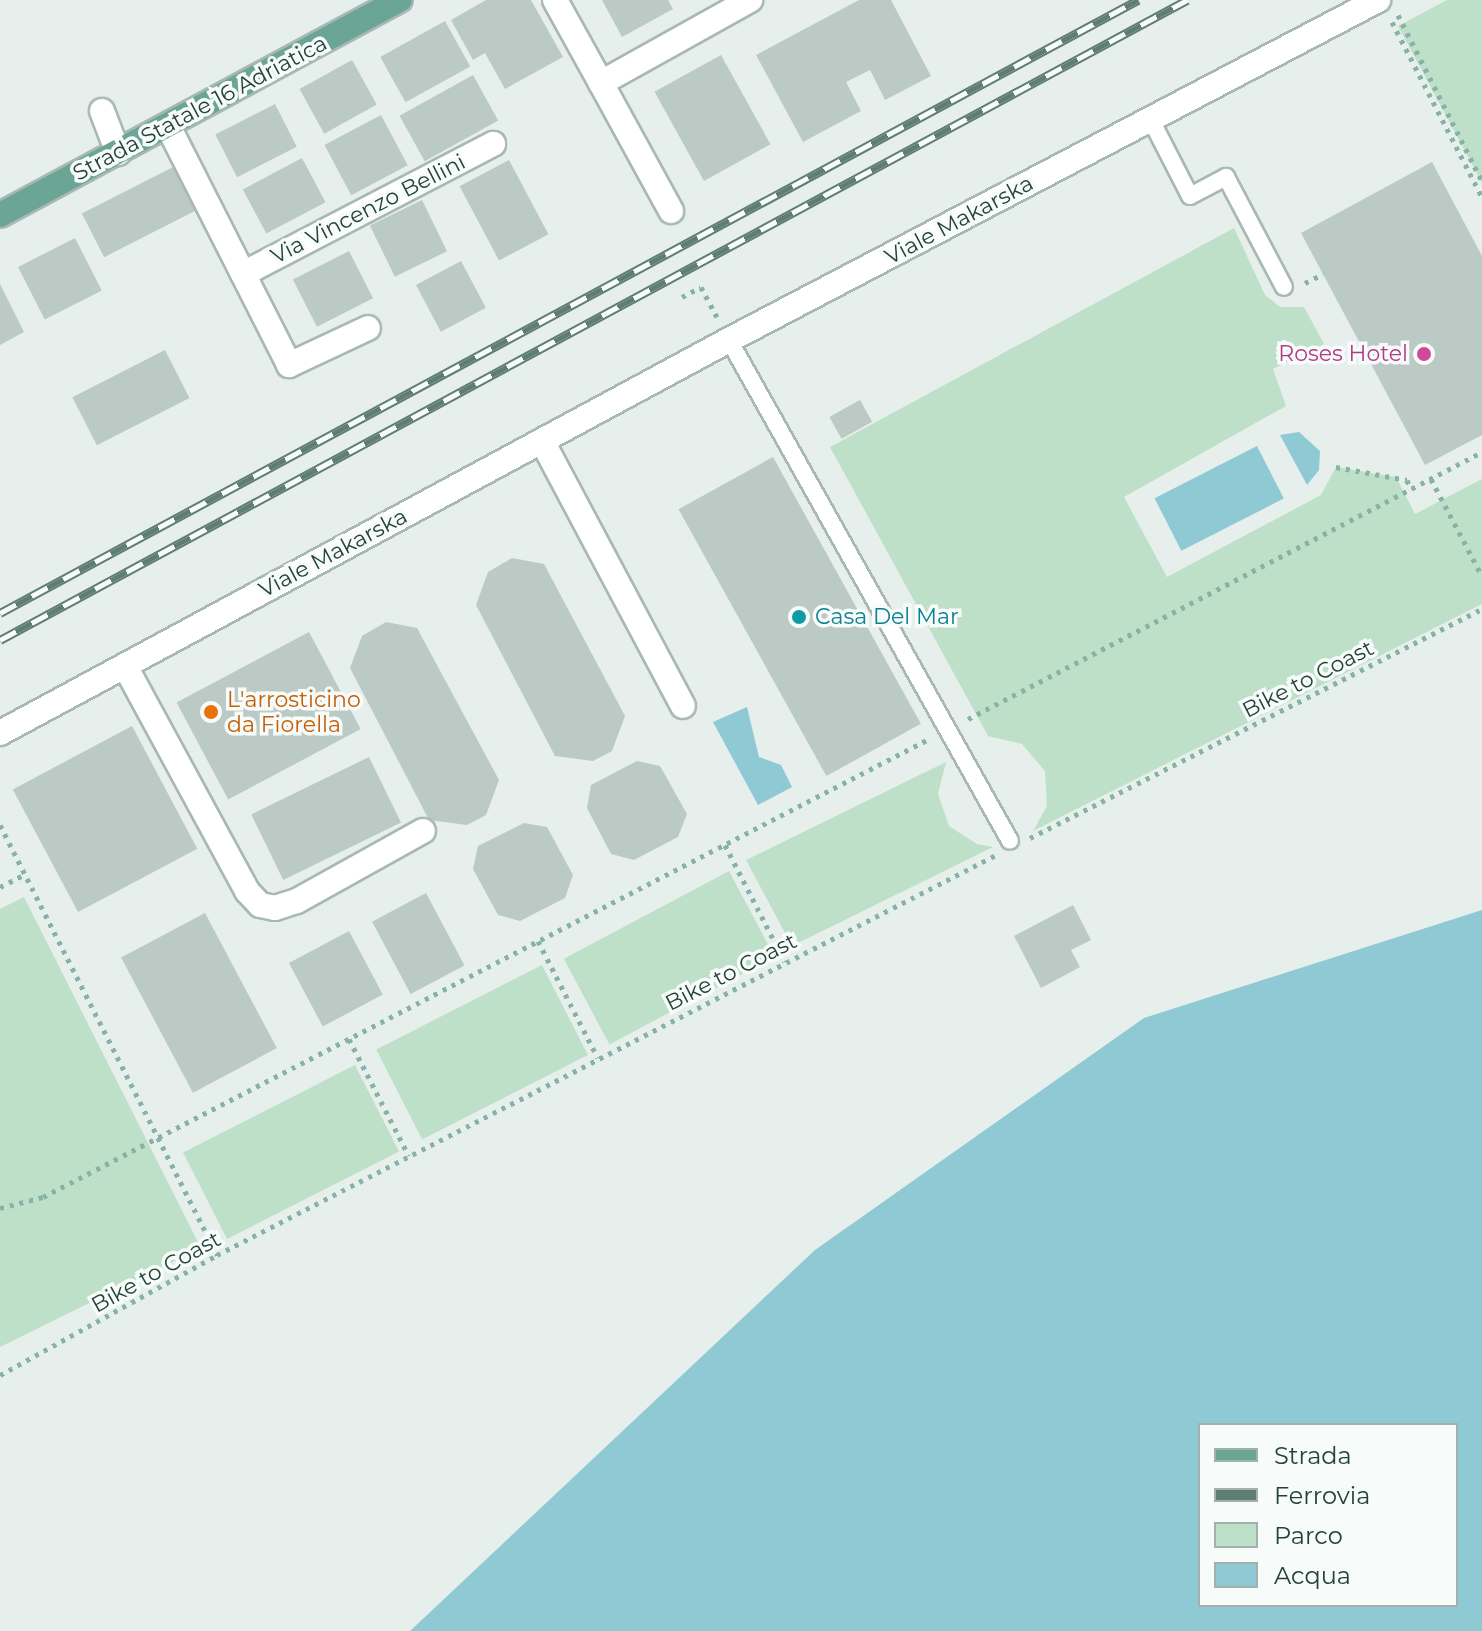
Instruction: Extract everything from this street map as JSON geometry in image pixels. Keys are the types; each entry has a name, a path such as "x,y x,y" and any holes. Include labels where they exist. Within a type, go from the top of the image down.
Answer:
{"main road":[{"name":"Strada Statale 16 Adriatica","path":"0,215 400,0"}],"street":[{"path":"555,0 671,211"},
{"path":"601,83 750,0"},
{"name":"Viale Makarska","path":"0,733 729,340 1151,120 1387,8"},
{"path":"102,111 118,153"},
{"path":"168,126 289,365 368,328"},
{"name":"Via Vincenzo Bellini","path":"243,274 493,144"},
{"path":"542,441 683,706"},
{"path":"125,666 247,891 260,905 275,908 297,901 423,831"}],"lane":[{"path":"1151,120 1190,196 1226,177 1284,287"},
{"path":"729,340 1012,844"}],"path":[{"path":"1387,8 1482,181"},
{"path":"1387,8 1482,197"},
{"path":"1305,283 1323,274"},
{"path":"682,297 701,287 729,340"},
{"path":"0,1208 43,1197 1482,452"},
{"path":"1336,467 1407,480 1411,489"},
{"path":"1431,479 1482,576"},
{"name":"Bike to Coast","path":"0,1375 217,1255 1012,844 1482,609"},
{"path":"0,825 217,1255"},
{"path":"725,845 785,962"},
{"path":"0,887 25,874"},
{"path":"538,941 598,1058"},
{"path":"349,1039 409,1156"}],"green space":[{"path":"1447,0 1482,0 1482,183 1398,26"},
{"path":"1234,228 1265,295 1280,307 1304,307 1324,344 1273,369 1286,406 1124,497 1167,577 1321,495 1336,467 1396,477 1415,514 1482,479 1482,604 1033,831 1047,806 1045,771 1022,744 988,736 830,447"},
{"path":"946,762 938,794 949,826 977,844 993,847 792,946 746,860"},
{"path":"729,871 775,957 609,1044 564,959"},
{"path":"24,897 201,1248 0,1347 0,909"},
{"path":"542,965 588,1055 422,1139 376,1049"},
{"path":"355,1065 399,1151 227,1239 183,1153"}],"water":[{"path":"1299,432 1320,451 1319,470 1307,485 1280,435"},
{"path":"1257,446 1284,499 1181,551 1155,498"},
{"path":"747,707 759,757 781,765 792,787 758,805 713,722"},
{"path":"1482,910 1482,1631 410,1631 815,1250 1144,1018"}],"building":[{"path":"486,0 531,0 563,57 505,89 485,53 473,60 451,20"},
{"path":"602,0 668,0 673,9 622,37"},
{"path":"859,0 891,0 931,76 885,100 870,70 846,82 861,111 803,142 756,55"},
{"path":"445,21 470,66 405,102 380,57"},
{"path":"721,55 770,144 704,181 655,92"},
{"path":"352,60 377,105 324,134 300,89"},
{"path":"473,75 498,120 425,161 400,116"},
{"path":"275,104 297,147 237,177 215,134"},
{"path":"381,115 408,165 351,195 324,145"},
{"path":"302,158 325,202 266,234 243,189"},
{"path":"509,160 548,234 499,260 460,186"},
{"name":"Roses Hotel","path":"1432,162 1482,256 1482,435 1425,465 1301,233"},
{"path":"179,164 201,208 104,257 82,213"},
{"path":"422,200 447,251 395,277 370,225"},
{"path":"75,238 102,291 45,320 18,267"},
{"path":"349,251 373,298 317,327 293,280"},
{"path":"461,261 486,308 441,332 416,285"},
{"path":"0,284 24,332 0,345"},
{"path":"165,350 190,398 97,445 72,397"},
{"path":"860,400 872,422 842,439 829,417"},
{"name":"Casa Del Mar","path":"773,457 921,724 826,776 679,509"},
{"path":"512,558 544,564 625,716 612,751 593,761 555,756 476,605 488,572"},
{"path":"386,622 417,628 499,780 486,815 467,825 429,820 350,668 362,636"},
{"path":"309,632 361,729 228,800 177,702"},
{"path":"132,726 197,849 78,912 13,789"},
{"path":"369,757 401,823 283,880 251,814"},
{"path":"637,761 660,766 687,814 678,837 634,860 611,854 587,808 591,785"},
{"path":"524,823 547,827 573,875 565,898 520,921 498,915 473,869 478,846"},
{"path":"426,893 464,965 411,994 372,922"},
{"path":"1073,905 1091,940 1071,950 1080,967 1041,988 1014,936"},
{"path":"205,913 277,1048 193,1093 121,958"},
{"path":"349,931 383,995 323,1026 289,963"}],"railway":[{"path":"0,613 1138,0"},
{"path":"0,640 1187,0"}],"place":[{"name":"Roses Hotel","path":"1424,354"},
{"name":"Casa Del Mar","path":"799,617"},
{"name":"L'arrosticino da Fiorella","path":"211,712"}]}
